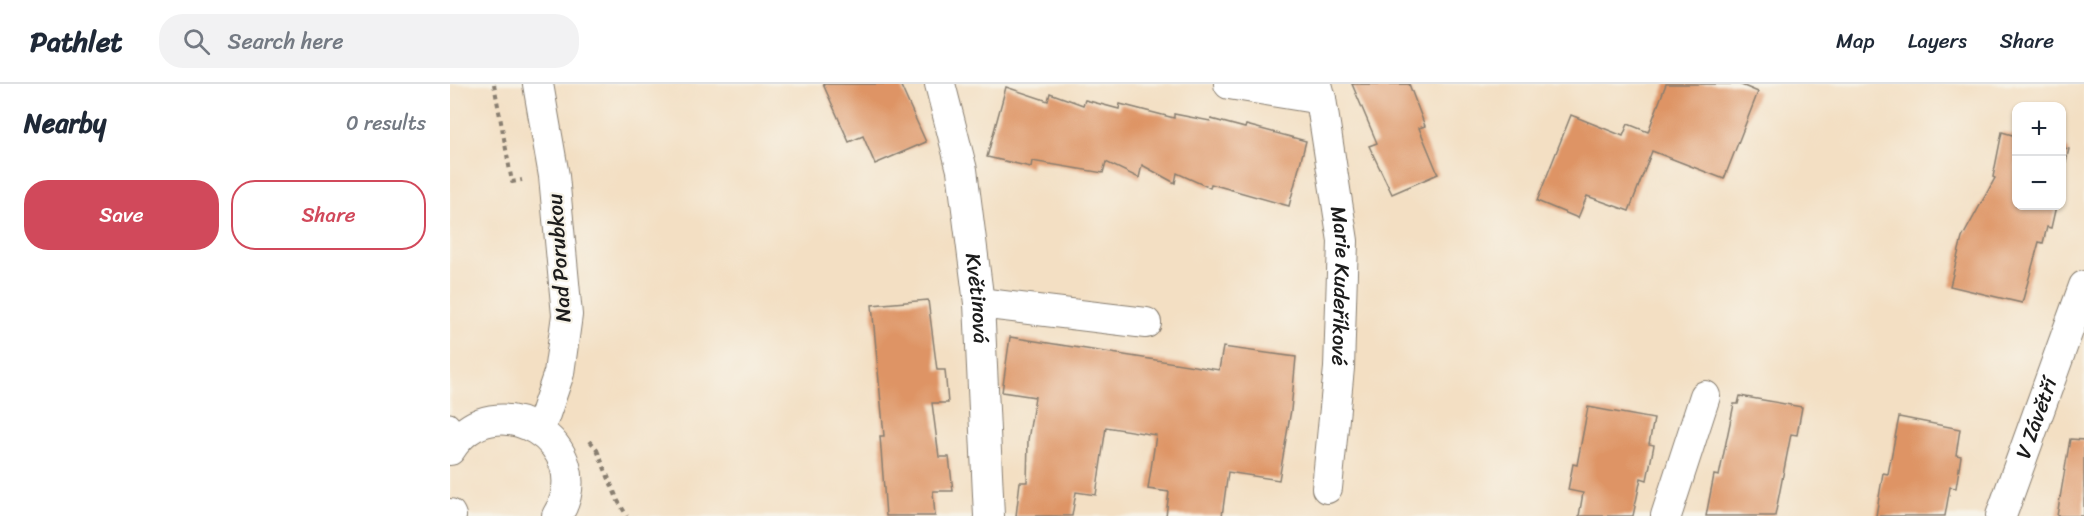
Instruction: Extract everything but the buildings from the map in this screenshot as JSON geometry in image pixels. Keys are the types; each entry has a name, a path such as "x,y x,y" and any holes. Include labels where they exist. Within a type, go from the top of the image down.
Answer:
{"street":[{"name":"Nad Porubkou","path":"537,428 544,417 559,373 567,315 554,176 538,84"},
{"name":"Květinová","path":"940,84 962,170 979,303 989,516"},
{"path":"1229,84 1319,91"},
{"name":"Marie Kudeříkové","path":"1319,91 1343,241 1340,368 1327,488"},
{"name":"V Závětří","path":"2001,516 2084,286"},
{"path":"979,303 1146,323"},
{"path":"1666,516 1705,396"},
{"path":"454,435 499,420 512,420 537,428 551,440 561,455 566,472 567,490 557,516"}],"path":[{"path":"597,449 618,501 627,516"}]}
